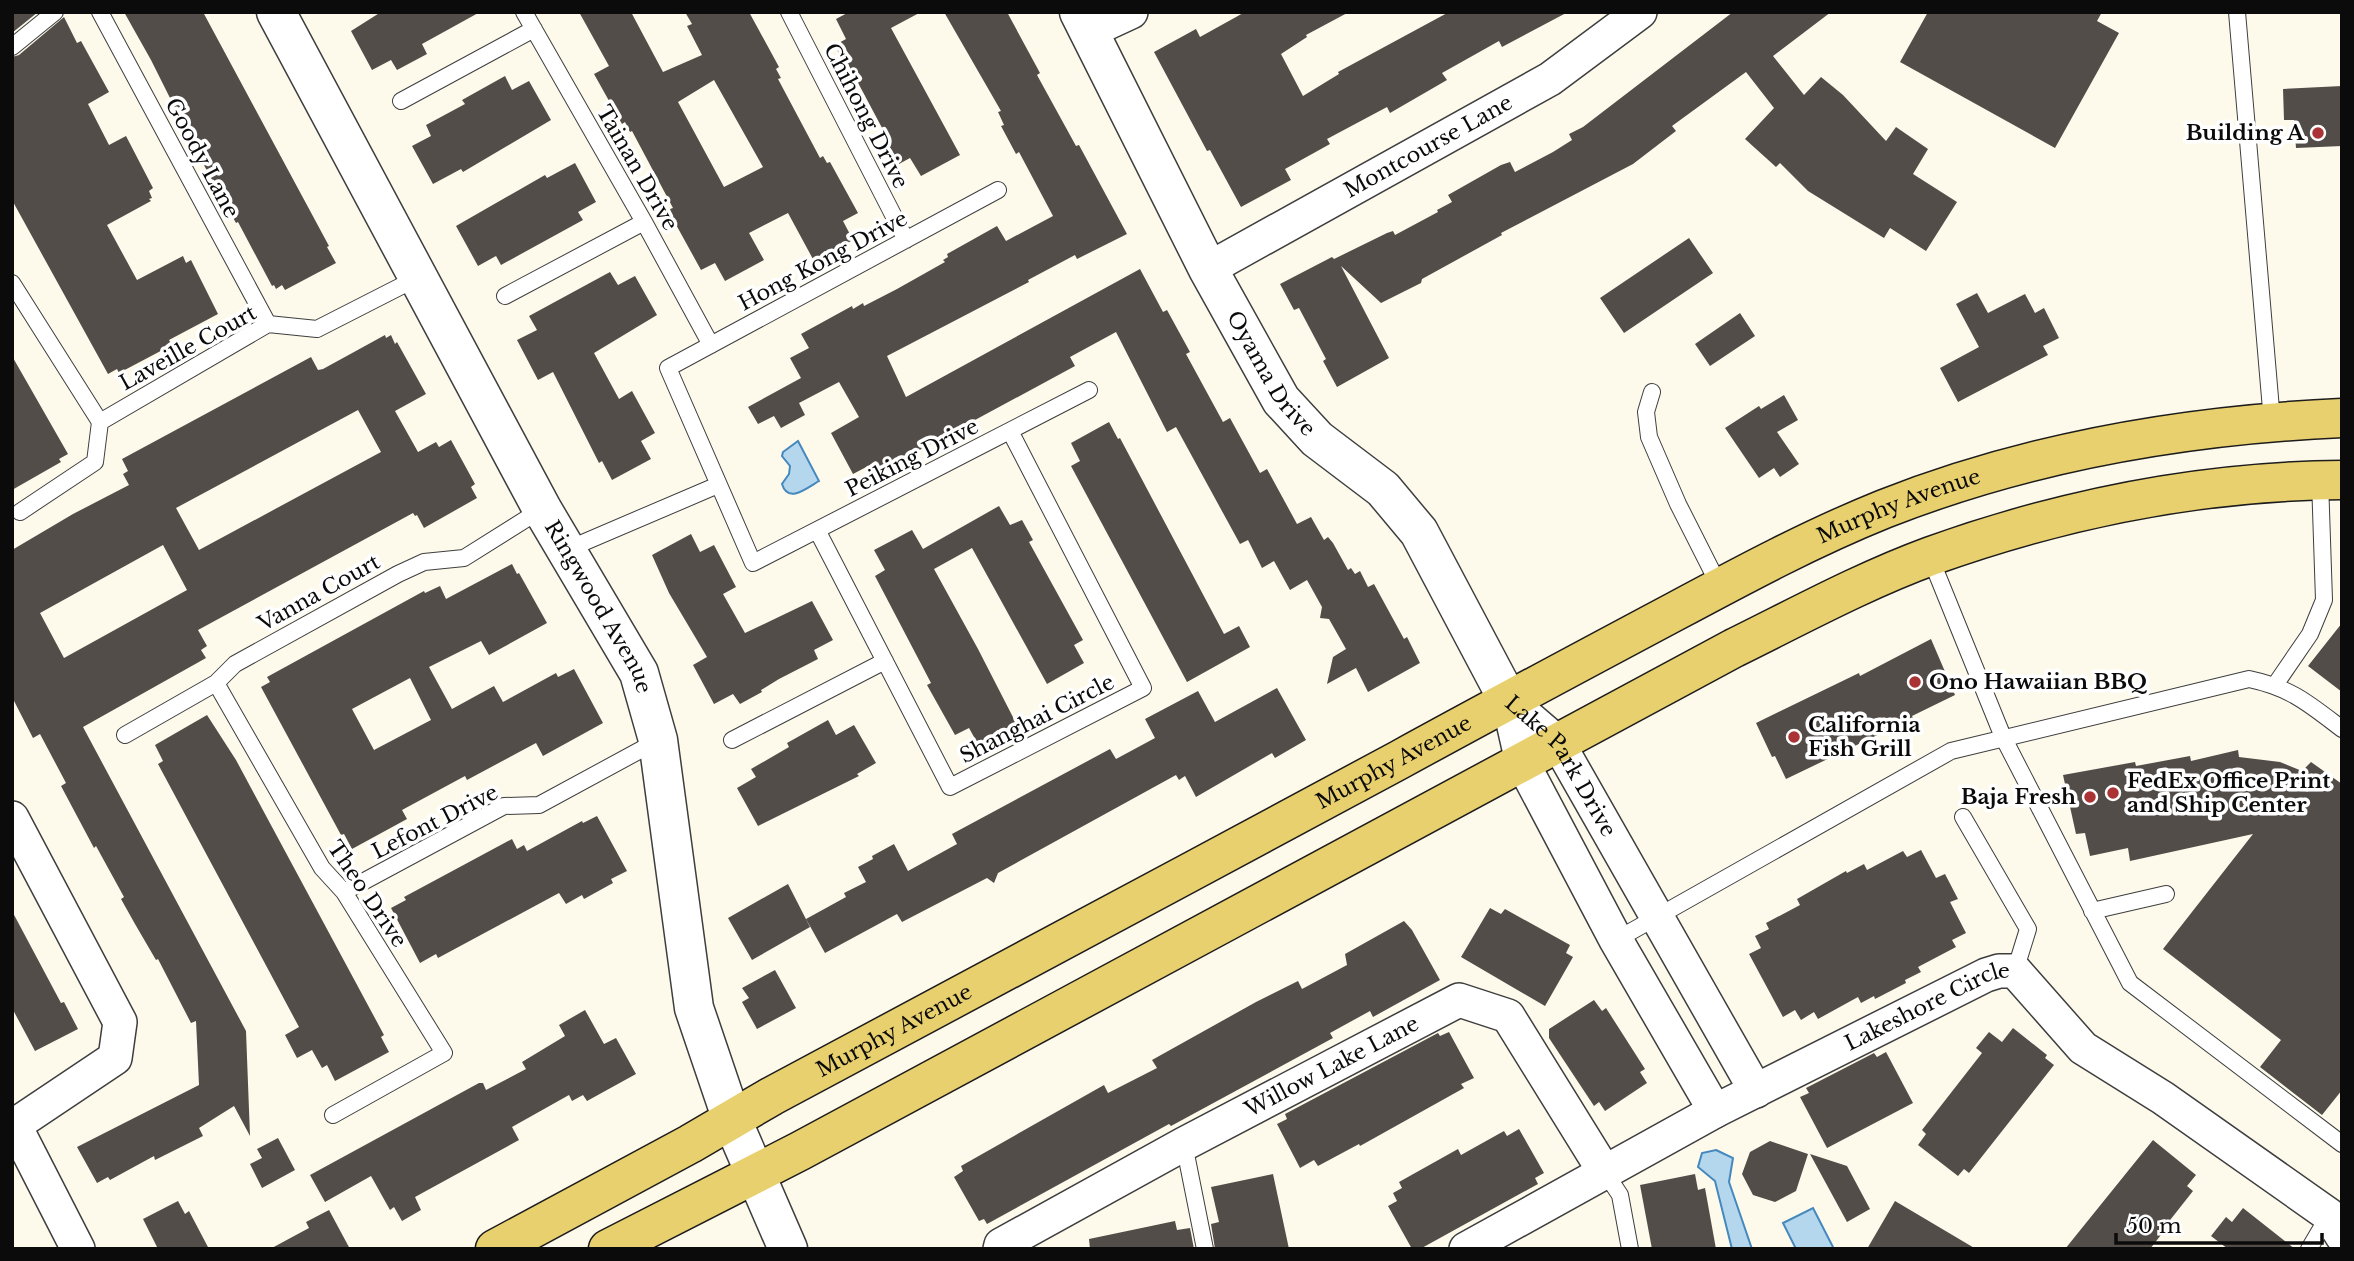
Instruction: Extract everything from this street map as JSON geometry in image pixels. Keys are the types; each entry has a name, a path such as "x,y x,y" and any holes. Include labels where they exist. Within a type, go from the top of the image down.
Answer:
{"main road":[{"name":"Murphy Avenue","path":"495,1249 772,1096 1508,700 1814,540 1884,509 2017,465 2098,446 2173,432 2272,421 2342,418"},
{"path":"608,1249 1746,642 1843,594 1930,556 2026,525 2195,490 2260,483 2331,480"}],"street":[{"name":"Ringwood Avenue","path":"276,12 542,509 639,673 657,740 694,1008 732,1120 788,1249"},
{"path":"1085,22 1132,12"},
{"name":"Montcourse Lane","path":"1209,269 1550,79 1640,12"},
{"name":"Oyama Drive","path":"1085,22 1209,269 1281,400 1317,439 1383,489 1419,532 1508,700"},
{"name":"Lake Park Drive","path":"1508,700 1558,744 1756,1091"},
{"name":"Lake Park Drive","path":"1508,700 1522,762 1616,940 1715,1111"},
{"path":"12,818 120,1021 115,1058 14,1126 78,1249"},
{"name":"Lakeshore Circle","path":"1466,1249 1715,1111 1986,975 1999,971 2015,971 2083,1048 2163,1098 2335,1226"},
{"name":"Willow Lake Lane","path":"1000,1249 1001,1245 1184,1144 1459,1000 1508,1016 1604,1171"}],"lane":[{"path":"12,47 55,12"},
{"name":"Goody Lane","path":"100,12 268,324"},
{"name":"Tainan Drive","path":"524,12 711,345"},
{"name":"Chihong Drive","path":"789,12 906,240"},
{"path":"2237,12 2272,421"},
{"path":"401,100 534,29"},
{"name":"Hong Kong Drive","path":"718,485 667,368 999,190"},
{"path":"505,296 644,222"},
{"name":"Laveille Court","path":"100,422 268,324 317,329 417,278"},
{"path":"12,283 100,422 95,462 20,512"},
{"name":"Peiking Drive","path":"718,485 753,563 1089,390"},
{"path":"1652,392 1646,412 1648,437 1720,587"},
{"name":"Shanghai Circle","path":"817,530 950,787 1143,688 1010,431"},
{"path":"2275,685 2310,635 2324,600 2331,480"},
{"path":"566,550 718,485"},
{"name":"Vanna Court","path":"125,735 216,682 235,664 398,574 424,562 464,558 542,509"},
{"path":"1930,556 2003,737 2130,983 2342,1144"},
{"path":"732,740 885,661"},
{"path":"1616,940 1951,751 2249,679 2275,685 2305,701 2342,729"},
{"name":"Theo Drive","path":"216,682 322,869 344,892 444,1053 333,1115"},
{"name":"Lefont Drive","path":"344,892 504,806 539,805 657,740"},
{"path":"1963,817 2028,929 2015,971"},
{"path":"2092,911 2166,894"},
{"path":"1184,1144 1205,1249"},
{"path":"1604,1171 1620,1195 1630,1249"},
{"path":"2309,1249 2335,1226"}],"water":[{"path":"798,441 819,481 793,494 785,490 782,484 789,474 790,466 782,456 783,452"},
{"path":"1716,1150 1733,1158 1729,1182 1752,1249 1732,1249 1715,1181 1698,1167 1702,1153"},
{"path":"1813,1208 1834,1249 1796,1249 1783,1223"}],"building":[{"path":"12,12 38,12 12,33"},
{"path":"124,12 203,12 336,263 285,290 282,285 276,289 272,286 200,158"},
{"path":"381,12 480,12 422,44 427,54 397,70 391,60 372,70 351,31"},
{"path":"579,12 631,12 663,72 702,55 687,26 692,24 685,12 749,12 779,67 776,69 781,78 778,79 820,158 823,156 827,163 830,162 858,213 843,221 853,240 814,261 788,213 749,233 764,260 725,281 715,263 701,270 674,221 670,209 673,208 632,131 630,132 625,122 622,124 594,74 609,66","holes":["714,80 763,167 724,187 678,102"]},
{"path":"849,12 921,12 891,28 960,155 921,176 910,158 899,164 848,64 845,66 835,45 846,39 836,19"},
{"path":"944,12 1007,12 1040,73 1037,75 1127,234 1077,259 1075,255 887,356 906,397 1140,269 1163,312 1167,310 1190,352 1186,354 1223,422 1230,418 1260,473 1267,469 1297,524 1311,517 1324,540 1328,537 1333,543 1348,570 1351,568 1355,574 1360,571 1368,587 1374,584 1420,663 1368,692 1356,668 1327,684 1333,657 1346,649 1329,619 1320,618 1322,607 1307,580 1290,590 1274,561 1262,568 1248,540 1240,544 1176,427 1167,432 1116,332 1070,357 1075,366 877,473 872,464 853,474 831,433 859,417 839,382 799,403 805,415 781,428 774,416 758,424 748,407 801,378 790,358 809,348 801,334 852,306 853,309 863,303 864,306 897,289 945,262 943,260 948,257 947,254 997,226 1006,241 1053,216 1019,152 1016,154 1001,126 1004,125 998,112 1001,111"},
{"path":"1245,12 1349,12 1306,35 1307,37 1281,54 1303,96 1339,74 1338,72 1449,12 1568,12 1502,47 1499,41 1442,73 1447,80 1390,113 1387,107 1327,139 1330,144 1285,169 1291,180 1241,207 1210,150 1207,151 1154,52 1196,29 1200,37"},
{"path":"1733,12 1831,12 1773,56 1804,95 1821,77 1843,95 1886,141 1896,127 1928,149 1913,174 1957,202 1926,251 1890,228 1884,238 1808,191 1780,163 1776,167 1745,139 1774,108 1746,72 1672,126 1676,131 1633,164 1501,233 1502,235 1422,279 1421,283 1381,303 1341,266 1389,358 1337,387 1323,361 1326,359 1299,308 1294,310 1280,284 1387,233 1393,231 1395,235 1438,212 1437,210 1452,202 1448,195 1501,165 1510,162 1515,172 1553,152 1572,140 1569,134 1583,127"},
{"path":"1928,12 2102,12 2097,21 2119,33 2055,148 1900,62"},
{"path":"64,17 77,43 81,41 109,92 88,104 109,145 126,136 153,188 149,191 151,201 107,225 137,280 183,256 186,263 191,260 218,314 169,340 172,345 119,373 117,369 108,374 12,200 12,57 19,55"},
{"path":"505,76 512,90 529,81 551,120 463,172 461,169 433,184 412,146 431,136 426,125 465,104 462,100"},
{"name":"Building A","path":"2342,86 2342,146 2296,148 2294,120 2284,120 2283,89"},
{"path":"575,163 596,202 578,212 583,220 501,265 496,256 478,266 456,226 545,175 547,178"},
{"path":"1689,238 1713,273 1624,333 1600,298"},
{"path":"610,272 618,285 635,276 657,315 594,353 619,399 632,391 655,433 641,441 651,459 612,480 602,461 599,463 553,372 538,380 517,340 537,330 529,316"},
{"path":"1977,293 1988,313 2025,294 2035,313 2044,308 2059,338 2043,346 2048,355 1958,402 1940,368 1979,347 1956,304"},
{"path":"1740,313 1755,336 1710,366 1695,344"},
{"path":"385,335 386,338 391,335 426,394 395,411 418,452 436,442 439,447 451,440 475,484 471,487 477,498 424,528 413,513 198,630 207,646 201,650 206,658 83,727 246,1031 250,1136 234,1106 199,1128 203,1136 155,1160 154,1156 110,1180 108,1177 97,1183 77,1147 199,1085 196,1021 191,1023 158,959 156,960 121,899 124,897 61,786 66,783 40,734 33,738 12,697 12,550 129,485 123,474 128,471 122,459 311,357 318,370","holes":["358,410 381,452 199,550 176,508","163,545 187,590 64,658 40,613"]},
{"path":"12,356 68,454 59,459 61,462 12,490"},
{"path":"1784,395 1798,420 1777,432 1799,464 1780,477 1774,468 1759,478 1725,428 1759,406 1761,409"},
{"path":"1109,422 1224,634 1239,626 1250,647 1187,682 1071,466 1080,461 1071,443"},
{"path":"999,506 1010,525 1022,520 1033,540 1029,542 1083,640 1074,645 1084,663 1047,684 972,548 934,569 1017,725 979,746 969,728 955,735 927,685 931,683 875,576 885,570 874,550 912,530 923,549"},
{"path":"691,534 700,552 714,545 736,587 723,594 745,633 812,601 833,640 814,650 818,659 779,679 740,704 733,694 714,704 693,665 707,657 669,593 652,555"},
{"path":"512,564 547,623 489,655 481,641 429,667 452,709 494,686 503,702 556,673 558,677 574,669 603,723 543,756 536,743 467,780 465,776 402,810 407,819 352,849 344,834 341,835 261,687 270,682 267,677 424,591 425,593 440,586 446,599","holes":["410,678 431,720 374,750 352,709"]},
{"path":"2342,623 2342,692 2308,666"},
{"path":"1931,639 1955,695 1786,779 1756,723 1859,673 1860,676"},
{"path":"1277,688 1306,740 1275,758 1272,753 1196,797 1185,776 1179,780 1176,775 998,873 994,883 987,878 902,922 897,914 825,953 806,919 846,897 844,893 866,882 858,867 873,859 872,856 894,844 908,871 957,844 952,834 1110,749 1116,759 1155,738 1145,719 1198,691 1215,722"},
{"path":"207,715 236,760 384,1035 381,1037 389,1052 335,1081 327,1065 322,1068 312,1050 297,1058 285,1035 299,1027 158,764 163,761 155,745"},
{"path":"828,720 836,735 854,725 876,763 857,774 859,776 758,826 737,788 756,777 751,769 789,747 787,743"},
{"path":"2238,750 2239,757 2280,762 2302,771 2311,762 2342,784 2342,1090 2322,1115 2260,1067 2281,1040 2163,949 2253,834 2130,861 2128,848 2090,856 2085,833 2076,834 2063,775 2135,762 2136,766 2190,756 2191,761"},
{"path":"597,816 627,871 611,879 613,883 584,899 582,895 566,904 559,893 438,958 436,954 420,963 391,908 406,900 404,897 512,839 517,849 524,845 527,851 582,821 583,823"},
{"path":"1921,850 1936,878 1945,874 1958,899 1950,902 1966,933 1952,940 1956,947 1918,967 1921,972 1875,999 1874,996 1861,1003 1858,997 1818,1019 1814,1012 1801,1020 1795,1010 1783,1017 1749,954 1761,948 1755,936 1769,929 1766,923 1800,905 1797,899 1846,871 1847,873 1864,864 1867,870 1903,851 1907,857"},
{"path":"788,884 810,927 752,960 728,918"},
{"path":"1490,908 1501,914 1505,909 1570,945 1566,953 1573,957 1545,1006 1461,957"},
{"path":"12,911 61,1003 64,1002 78,1029 35,1051 12,1008"},
{"path":"1404,921 1412,930 1440,980 1373,1017 1370,1011 1330,1033 1333,1038 987,1224 984,1219 979,1221 954,1177 963,1171 961,1166 1104,1085 1108,1093 1157,1068 1152,1060 1256,1002 1298,981 1302,989 1347,965 1345,954"},
{"path":"775,970 796,1008 757,1029 742,1002 749,998 742,988"},
{"path":"1594,1000 1602,1011 1606,1008 1645,1069 1640,1072 1647,1083 1605,1111 1599,1102 1594,1106 1549,1038 1549,1029"},
{"path":"585,1010 604,1044 616,1038 636,1074 587,1101 583,1095 572,1101 569,1095 512,1127 519,1140 415,1197 421,1210 402,1221 394,1207 390,1210 371,1176 325,1202 310,1175 479,1083 483,1083 486,1090 526,1069 522,1062 565,1036 559,1025"},
{"path":"2013,1028 2047,1055 2045,1058 2054,1065 1969,1173 1964,1169 1958,1176 1918,1145 1926,1134 1922,1130 1982,1053 1976,1048 1989,1032 2002,1042"},
{"path":"1449,1032 1474,1078 1461,1084 1464,1088 1360,1146 1359,1144 1318,1166 1314,1160 1300,1168 1277,1124 1287,1119 1285,1114 1438,1033 1440,1036"},
{"path":"1886,1052 1913,1103 1827,1148 1800,1097 1809,1093 1806,1088 1874,1053 1877,1057"},
{"path":"1519,1129 1544,1173 1535,1178 1538,1184 1420,1249 1412,1249 1388,1206 1397,1201 1393,1193 1402,1188 1399,1182 1458,1149 1461,1155 1504,1131 1507,1136"},
{"path":"278,1138 295,1170 262,1188 250,1164 262,1158 257,1149"},
{"path":"2153,1140 2196,1175 2187,1186 2193,1191 2150,1249 2065,1249"},
{"path":"1770,1141 1808,1154 1796,1191 1775,1202 1753,1195 1742,1174 1750,1152"},
{"path":"1810,1154 1847,1166 1870,1209 1847,1222"},
{"path":"1273,1174 1289,1249 1215,1249 1211,1224 1219,1222 1211,1187"},
{"path":"1695,1174 1698,1190 1705,1188 1716,1249 1652,1249 1640,1185"},
{"path":"178,1201 185,1214 189,1211 209,1249 158,1249 143,1219"},
{"path":"1895,1201 1976,1249 1867,1249"},
{"path":"2243,1208 2295,1249 2228,1249 2211,1236 2226,1217 2232,1222"},
{"path":"329,1210 350,1249 270,1249 309,1228 306,1222"},
{"path":"1175,1221 1177,1230 1190,1228 1194,1249 1090,1249 1089,1239"}],"place":[{"name":"Building A","path":"2318,133"},
{"name":"Ono Hawaiian BBQ","path":"1915,682"},
{"name":"California Fish Grill","path":"1794,737"},
{"name":"FedEx Office Print and Ship Center","path":"2113,793"},
{"name":"Baja Fresh","path":"2090,797"}]}
